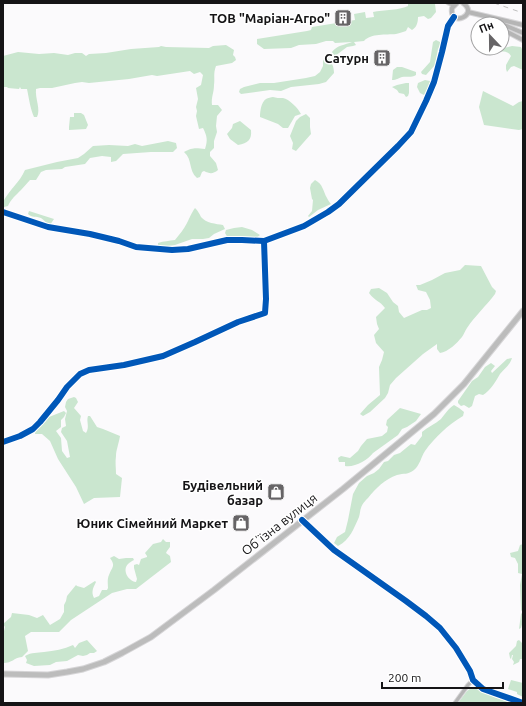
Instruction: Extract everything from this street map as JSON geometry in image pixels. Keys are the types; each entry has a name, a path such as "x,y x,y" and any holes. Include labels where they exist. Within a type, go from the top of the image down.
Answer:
{"highway":[{"name":"Обʼїзна вулиця","path":"3,674 42,675 67,672 93,666 122,653 151,637 214,590 362,474 434,414 464,384 523,311"}],"street":[{"path":"448,3 455,4 452,8 454,17"},
{"path":"463,3 467,7 468,12"},
{"path":"454,17 458,19 463,18 468,12"},
{"path":"468,12 482,16"},
{"path":"3,212 48,227 90,234 136,247 172,250 188,249 227,240 260,242 304,226 339,204 411,132 429,94 437,72 448,26 454,17"},
{"path":"510,22 523,25"},
{"path":"510,28 523,34"},
{"path":"510,33 523,40"},
{"path":"3,442 20,436 33,429 67,387 80,374 88,370 124,365 163,356 238,322 265,313 264,241"},
{"path":"302,520 334,550 406,601 440,628 456,648 470,671 473,680 483,689 523,703"},
{"path":"455,703 473,680"}],"green space":[{"path":"408,3 437,3 435,4 436,12 431,18 428,19 424,16 418,17 417,24 412,30 408,27 406,31 396,34 375,36 367,38 364,41 354,42 356,45 347,47 335,56 332,52 334,50 352,42 335,43 333,41 326,41 316,44 299,45 291,48 264,49 257,44 257,39 307,31 311,30 312,27 355,20 354,14 365,12 366,18 374,17 373,12 401,8 408,6"},
{"path":"436,40 440,42 440,45 435,65 426,75 422,74 421,72 430,62 433,42"},
{"path":"226,45 234,50 233,55 236,60 232,63 216,66 215,71 212,105 218,105 222,110 217,116 217,132 214,141 214,148 210,152 210,156 216,163 218,170 211,173 204,171 200,177 197,178 192,172 189,158 184,152 194,148 205,149 207,143 207,138 203,128 199,129 196,116 198,99 196,88 201,85 203,75 200,72 194,74 190,71 129,79 89,83 82,82 52,88 36,89 38,111 37,117 34,117 27,89 21,89 20,87 19,89 3,87 3,56 18,52 68,55 82,53 86,56 89,54 161,46 209,48 213,46"},
{"path":"510,46 521,47 523,51 523,70 514,66 507,72 506,65 511,56"},
{"path":"327,57 334,69 334,73 326,82 291,87 281,91 270,90 241,94 239,92 240,89 244,87 260,83 274,83 315,76 320,72 323,66 323,60"},
{"path":"397,67 402,67 416,72 416,75 392,80 393,70"},
{"path":"425,80 430,81 430,84 424,95 420,93 417,87 418,83"},
{"path":"409,83 409,93 406,97 404,94 399,93 392,87 397,85"},
{"path":"483,91 513,106 523,101 523,129 519,130 484,125 479,107"},
{"path":"273,97 288,100 301,114 295,116 288,128 283,128 278,124 260,117 263,102 266,99"},
{"path":"74,113 81,113 84,115 88,125 86,129 69,130 70,117 74,117"},
{"path":"306,114 310,118 311,134 296,151 292,149 293,143 290,136 296,121"},
{"path":"240,121 251,130 251,136 249,140 238,145 230,139 227,134 232,128 233,124"},
{"path":"168,141 176,143 177,148 173,152 123,154 116,161 111,162 111,157 102,156 90,158 85,164 41,172 36,180 30,180 12,199 8,206 4,207 3,202 25,170 78,158 93,146 128,146 135,144 142,146"},
{"path":"315,180 321,186 331,204 318,210 309,217 308,216 312,211 313,200 310,188 311,184"},
{"path":"195,208 203,219 211,223 223,225 225,229 209,238 192,239 175,245 161,247 158,245 160,242 175,240"},
{"path":"29,211 54,219 50,225 41,218 28,214"},
{"path":"242,227 252,230 260,235 252,239 236,236 228,238 225,233 226,230"},
{"path":"465,265 481,266 492,287 496,291 495,294 473,319 462,337 455,344 446,351 440,353 437,349 437,344 423,354 396,378 390,385 385,398 370,412 363,416 360,414 380,395 379,367 384,352 376,343 374,335 379,329 376,317 385,308 369,293 371,289 379,288 387,293 393,302 398,306 399,312 404,318 422,310 431,308 430,300 426,292 418,290 416,285 420,285 445,273 460,270"},
{"path":"512,358 488,391 483,395 479,394 475,396 472,406 469,408 464,405 461,406 458,403 472,381 478,377 485,367 491,363 495,366 491,371 492,373 507,359"},
{"path":"74,397 78,402 74,408 81,416 80,420 83,431 86,433 87,431 88,416 90,416 97,427 120,436 116,451 116,474 122,478 120,497 94,498 84,504 76,487 58,459 50,441 42,434 35,434 36,428 45,422 49,417 64,411 66,413 61,420 61,427 56,431 61,438 62,451 67,458 70,457 67,441 61,432 62,428 66,426 65,419 67,411 65,407 66,402 68,399"},
{"path":"454,405 464,412 463,416 447,427 433,441 425,451 418,466 412,472 399,474 385,481 378,487 362,505 359,517 349,537 338,546 334,543 337,537 345,532 353,494 359,483 379,469 384,462 388,461 394,455 400,453 411,444 415,445 422,436 422,432 441,419"},
{"path":"400,408 421,414 416,421 402,429 398,435 364,461 352,466 345,466 345,462 339,462 338,458 341,456 350,458 358,451 367,439 382,436 387,432 387,420"},
{"path":"163,539 166,542 170,542 170,547 166,553 170,556 171,562 136,589 127,589 112,593 71,620 59,632 31,632 25,636 28,651 22,657 3,663 3,635 5,627 3,624 11,617 12,613 29,615 37,618 43,615 50,625 60,619 64,612 64,605 67,596 76,585 84,588 95,581 96,582 93,588 94,598 99,596 102,590 107,590 108,577 113,565 110,558 114,556 119,559 133,558 134,560 126,566 126,572 131,580 136,582 137,579 134,565 139,565 141,559 147,557 145,553 153,544 161,542"},
{"path":"523,544 523,612 521,610 520,585 522,574 518,573 518,564 515,558 511,557 510,553 518,551 520,545"},
{"path":"523,612 523,621 521,628 519,629 521,614"},
{"path":"87,640 97,651 83,656 78,655 67,661 56,662 50,665 34,666 26,663 27,660 25,656 32,653 59,650 73,645 75,648 79,643"},
{"path":"519,640 523,644 523,659 520,659 519,662 513,665 513,655 511,659 509,653 516,646 517,641"},
{"path":"511,680 523,683 523,697 517,694 517,692 508,689"},
{"path":"473,687 511,703 458,703 467,691"}],"railway":[{"path":"494,3 523,13"}],"cycle path":[{"path":"3,212 48,227 90,234 136,247 172,250 188,249 227,240 264,241 304,226 339,204 411,132 434,82 448,26 454,17"},
{"path":"3,442 20,436 33,429 67,387 80,374 89,370 124,365 163,356 238,322 265,313 264,241"},
{"path":"302,520 334,550 406,601 440,628 456,648 470,671 473,680 483,689 523,703"}],"place":[{"name":"ТОВ \"Маріан-Агро\"","path":"343,18"},
{"name":"Сатурн","path":"382,58"},
{"name":"Будівельний базар","path":"276,492"},
{"name":"Юник Сімейний Маркет","path":"241,523"}]}
